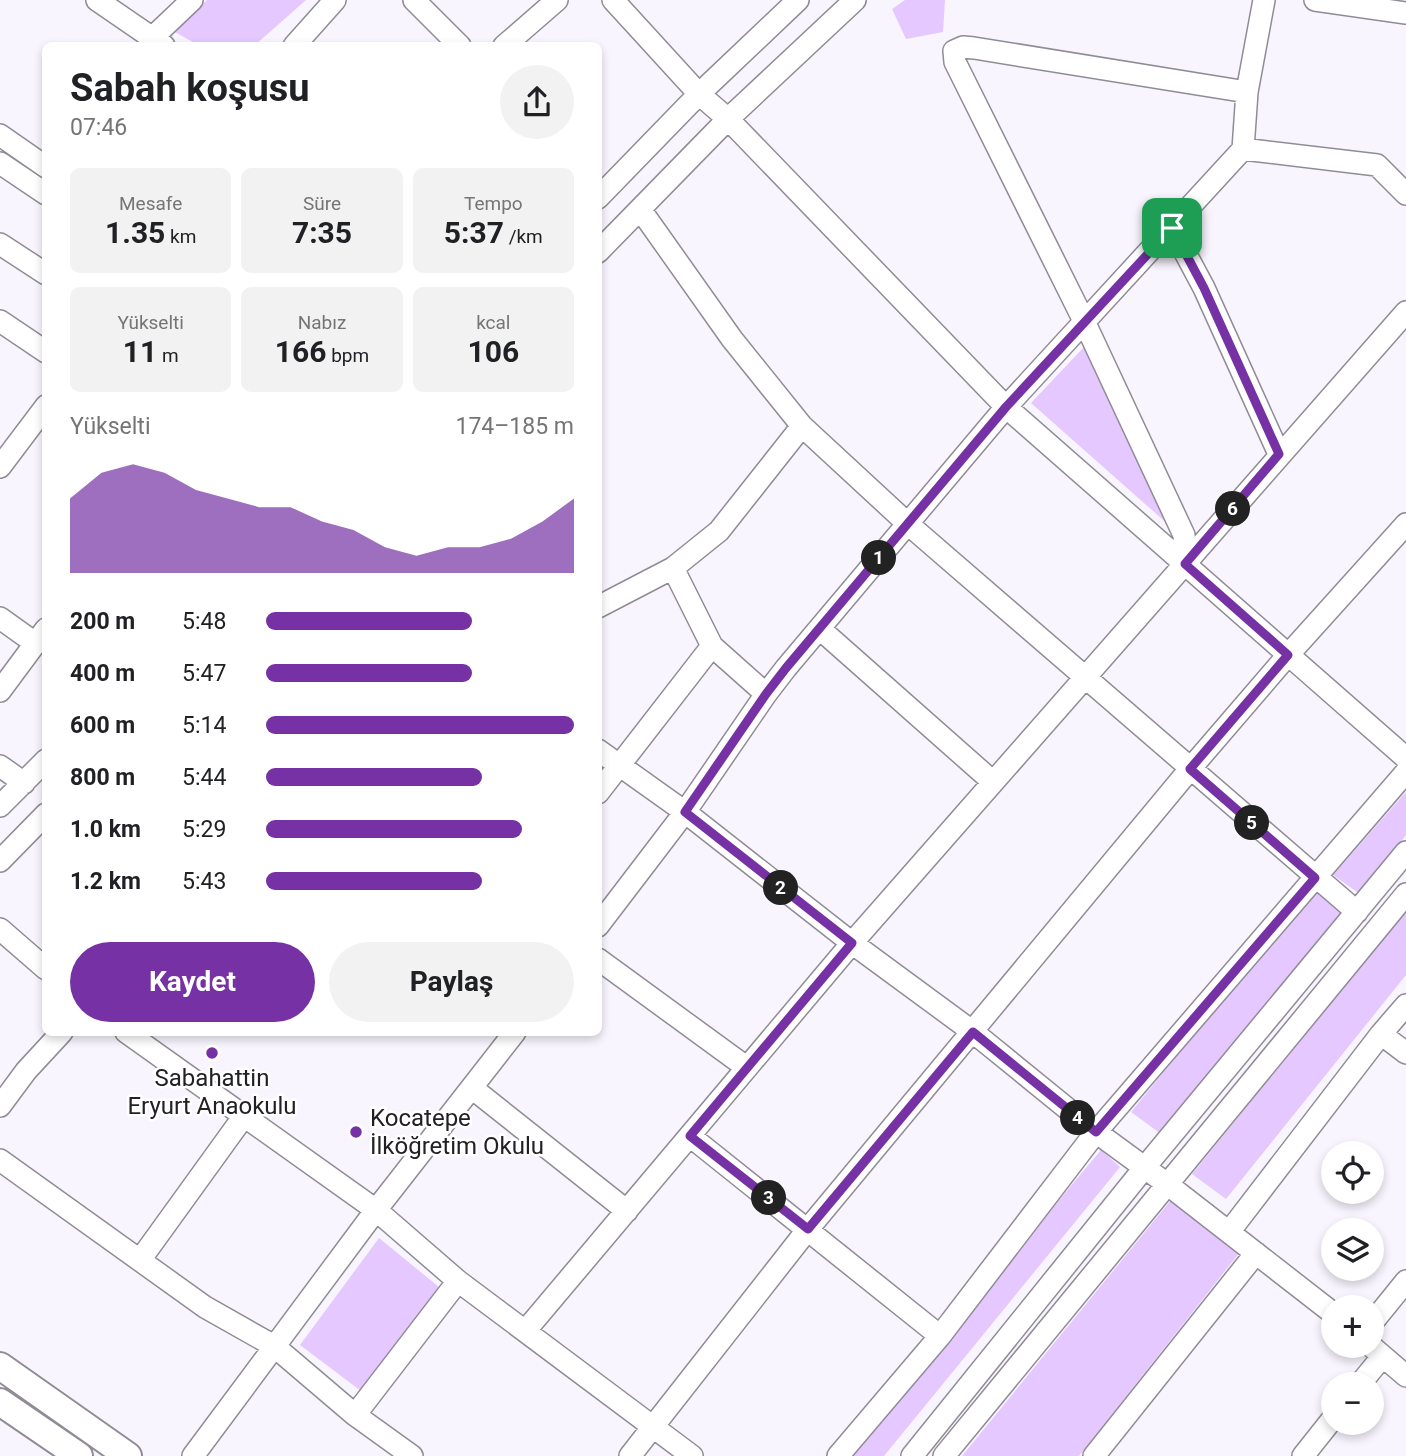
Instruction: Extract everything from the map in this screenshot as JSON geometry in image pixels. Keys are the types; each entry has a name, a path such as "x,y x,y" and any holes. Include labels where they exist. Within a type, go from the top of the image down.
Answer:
{"main road":[{"path":"0,1366 128,1456"},
{"path":"0,1402 79,1456"}],"street":[{"path":"97,0 158,42 192,0"},
{"path":"298,42 335,0"},
{"path":"414,0 456,42"},
{"path":"509,42 557,0"},
{"path":"613,0 699,94 728,119 1006,407 1406,758"},
{"path":"602,190 798,0"},
{"path":"602,248 728,119 855,0"},
{"path":"602,921 685,812 766,694 820,629 1006,407 1244,149 1247,92 1264,0"},
{"path":"1315,0 1406,13"},
{"path":"1185,564 1184,535 1084,321 954,62 954,51 963,47 974,48 1247,92"},
{"path":"0,135 42,163"},
{"path":"1244,149 1377,165 1406,194"},
{"path":"0,163 42,191"},
{"path":"640,209 732,339 802,426 908,524 1357,912"},
{"path":"1172,228 1204,288 1279,454"},
{"path":"0,244 42,271"},
{"path":"526,1330 852,943 1406,312"},
{"path":"0,321 42,349"},
{"path":"0,467 42,411"},
{"path":"602,605 673,568 719,531 802,426"},
{"path":"630,1456 808,1229 1190,769 1406,524"},
{"path":"673,568 712,646 766,694"},
{"path":"0,618 40,636 0,691"},
{"path":"820,629 993,782"},
{"path":"602,787 712,646"},
{"path":"602,753 685,812 852,943 973,1032 1096,1132 1321,1304"},
{"path":"0,806 42,764"},
{"path":"0,766 24,783"},
{"path":"838,1456 940,1336 1096,1132 1406,772"},
{"path":"0,861 42,818"},
{"path":"912,1456 1145,1167 1406,852"},
{"path":"944,1456 1406,894"},
{"path":"0,929 42,966"},
{"path":"602,962 746,1067"},
{"path":"1229,1232 1406,1005"},
{"path":"1381,1034 1406,1054"},
{"path":"0,1106 26,1071 58,1036"},
{"path":"132,1036 376,1210 458,1281 692,1456"},
{"path":"193,1456 376,1210 512,1036"},
{"path":"472,1088 627,1211"},
{"path":"140,1261 244,1116"},
{"path":"690,1136 940,1336"},
{"path":"0,1160 205,1307 274,1346 355,1415 412,1456"},
{"path":"1098,1455 1256,1253"},
{"path":"1384,1308 1406,1280"},
{"path":"355,1415 458,1281"},
{"path":"1384,1357 1406,1376"},
{"path":"1303,1456 1321,1434"}],"shaded area":[{"path":"207,0 306,0 258,42 193,42 175,32"},
{"path":"905,0 945,0 943,32 906,39 892,9"},
{"path":"1085,346 1170,526 1031,403"},
{"path":"1406,792 1406,835 1360,894 1333,875"},
{"path":"1315,886 1346,912 1161,1134 1131,1112"},
{"path":"1406,911 1406,975 1226,1199 1192,1174"},
{"path":"1101,1150 1120,1167 884,1456 844,1456"},
{"path":"1171,1200 1240,1252 1079,1456 962,1456"},
{"path":"379,1238 439,1287 361,1391 300,1345"}],"place":[{"name":"Sabahattin Eryurt Anaokulu","path":"212,1053"},
{"name":"Kocatepe İlköğretim Okulu","path":"356,1132"}],"route":[{"path":"1172,228 1204,288 1279,454 1185,564 1288,655 1190,769 1315,878 1096,1132 973,1032 808,1229 690,1136 852,943 685,812 786,668 1006,407 1172,228"}]}
